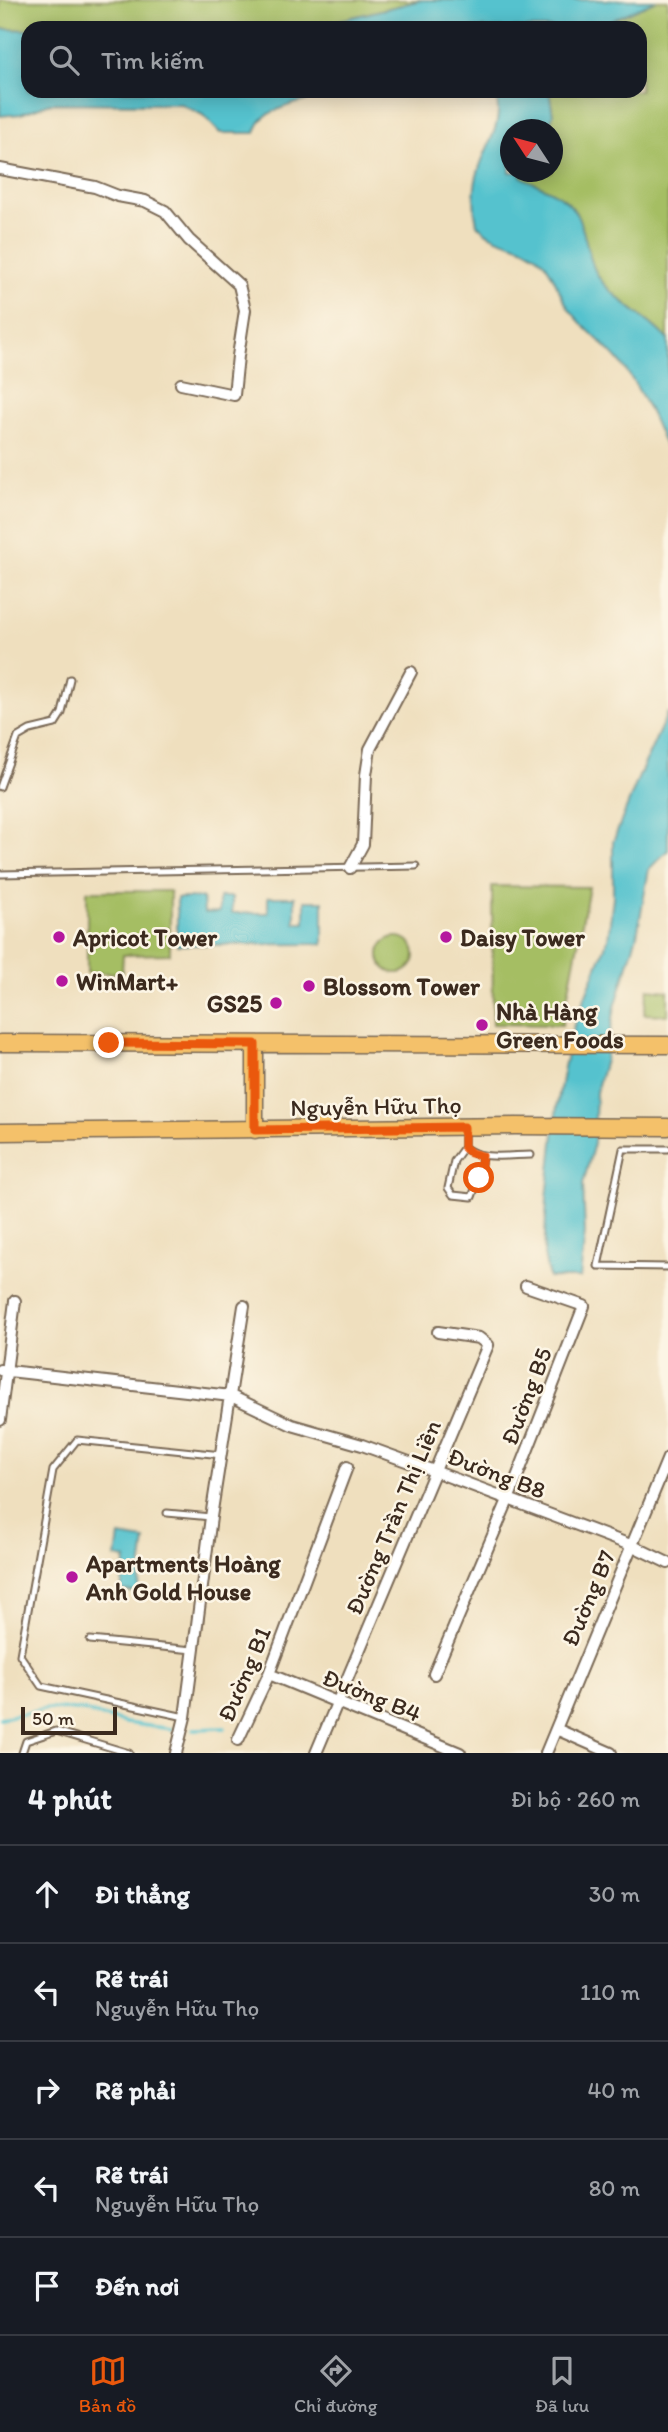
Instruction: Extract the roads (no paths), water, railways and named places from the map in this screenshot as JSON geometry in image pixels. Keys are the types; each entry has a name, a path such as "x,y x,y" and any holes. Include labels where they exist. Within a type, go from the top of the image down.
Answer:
{"main road":[{"path":"0,1042 668,1045"},
{"path":"255,1044 255,1130"},
{"name":"Nguyễn Hữu Thọ","path":"0,1132 515,1126 668,1127"}],"street":[{"path":"0,169 95,187 118,196 145,201 165,211 189,240 239,285 245,310 234,395 181,384"},
{"path":"350,868 363,844 370,749 411,672"},
{"name":"Đường B5","path":"434,1674 508,1500 584,1306 526,1286"},
{"path":"0,1420 3,1370 15,1301"},
{"path":"176,1753 181,1738 211,1517 244,1307"},
{"name":"Đường Trần Thị Liền","path":"316,1753 488,1345 479,1338 438,1332"},
{"name":"Đường B8","path":"3,1370 232,1396 292,1425 433,1471 633,1546 668,1563"},
{"name":"Đường B7","path":"546,1753 668,1458"},
{"name":"Đường B1","path":"238,1740 269,1674 348,1467"},
{"name":"Đường B4","path":"269,1674 460,1753"},
{"path":"556,1729 611,1753"}],"lane":[{"path":"0,787 18,737 30,730 55,724 62,713 70,679"},
{"path":"0,874 416,866"},
{"path":"464,1127 464,1147 454,1161 447,1188 453,1195 472,1197 479,1178 482,1156"},
{"path":"464,1147 471,1153 482,1156 531,1154"},
{"path":"668,1149 623,1149 598,1266 668,1267"},
{"path":"184,1717 41,1686 20,1655 52,1471 77,1440 222,1455"},
{"path":"167,1513 211,1517"},
{"path":"90,1640 193,1650"},
{"path":"22,1753 26,1741 56,1731 129,1753"}],"water":[{"path":"422,0 656,0 610,21 336,21"},
{"path":"0,29 21,30 21,98 318,98 267,115 255,133 220,133 203,115 181,104 50,103 21,114 0,116"},
{"path":"497,98 550,98 552,119 500,119 500,182 532,182 569,204 580,222 592,264 603,283 668,340 668,453 628,372 574,315 542,260 526,249 492,236 477,224 474,203 476,183 498,113"},
{"path":"668,712 668,850 649,869 637,935 615,1007 596,1092 594,1143 583,1184 585,1233 580,1278 549,1278 544,1255 547,1198 564,1067 574,1025 608,939 613,897 613,842"},
{"path":"219,897 232,897 232,913 268,913 268,897 295,897 295,923 305,923 305,901 323,901 323,944 177,945 177,898 203,898 204,913 219,912"},
{"path":"119,1536 145,1540 138,1593 121,1590 126,1559 116,1557"}],"waterway":[{"path":"0,1718 48,1709 79,1710 126,1723 172,1729"},
{"path":"193,1729 225,1728"}],"place":[{"name":"Apricot Tower","path":"59,937"},
{"name":"Daisy Tower","path":"446,937"},
{"name":"WinMart+","path":"62,981"},
{"name":"Blossom Tower","path":"309,986"},
{"name":"GS25","path":"276,1003"},
{"name":"Nhà Hàng Green Foods","path":"482,1025"},
{"name":"Apartments Hoàng Anh Gold House","path":"72,1577"}]}
